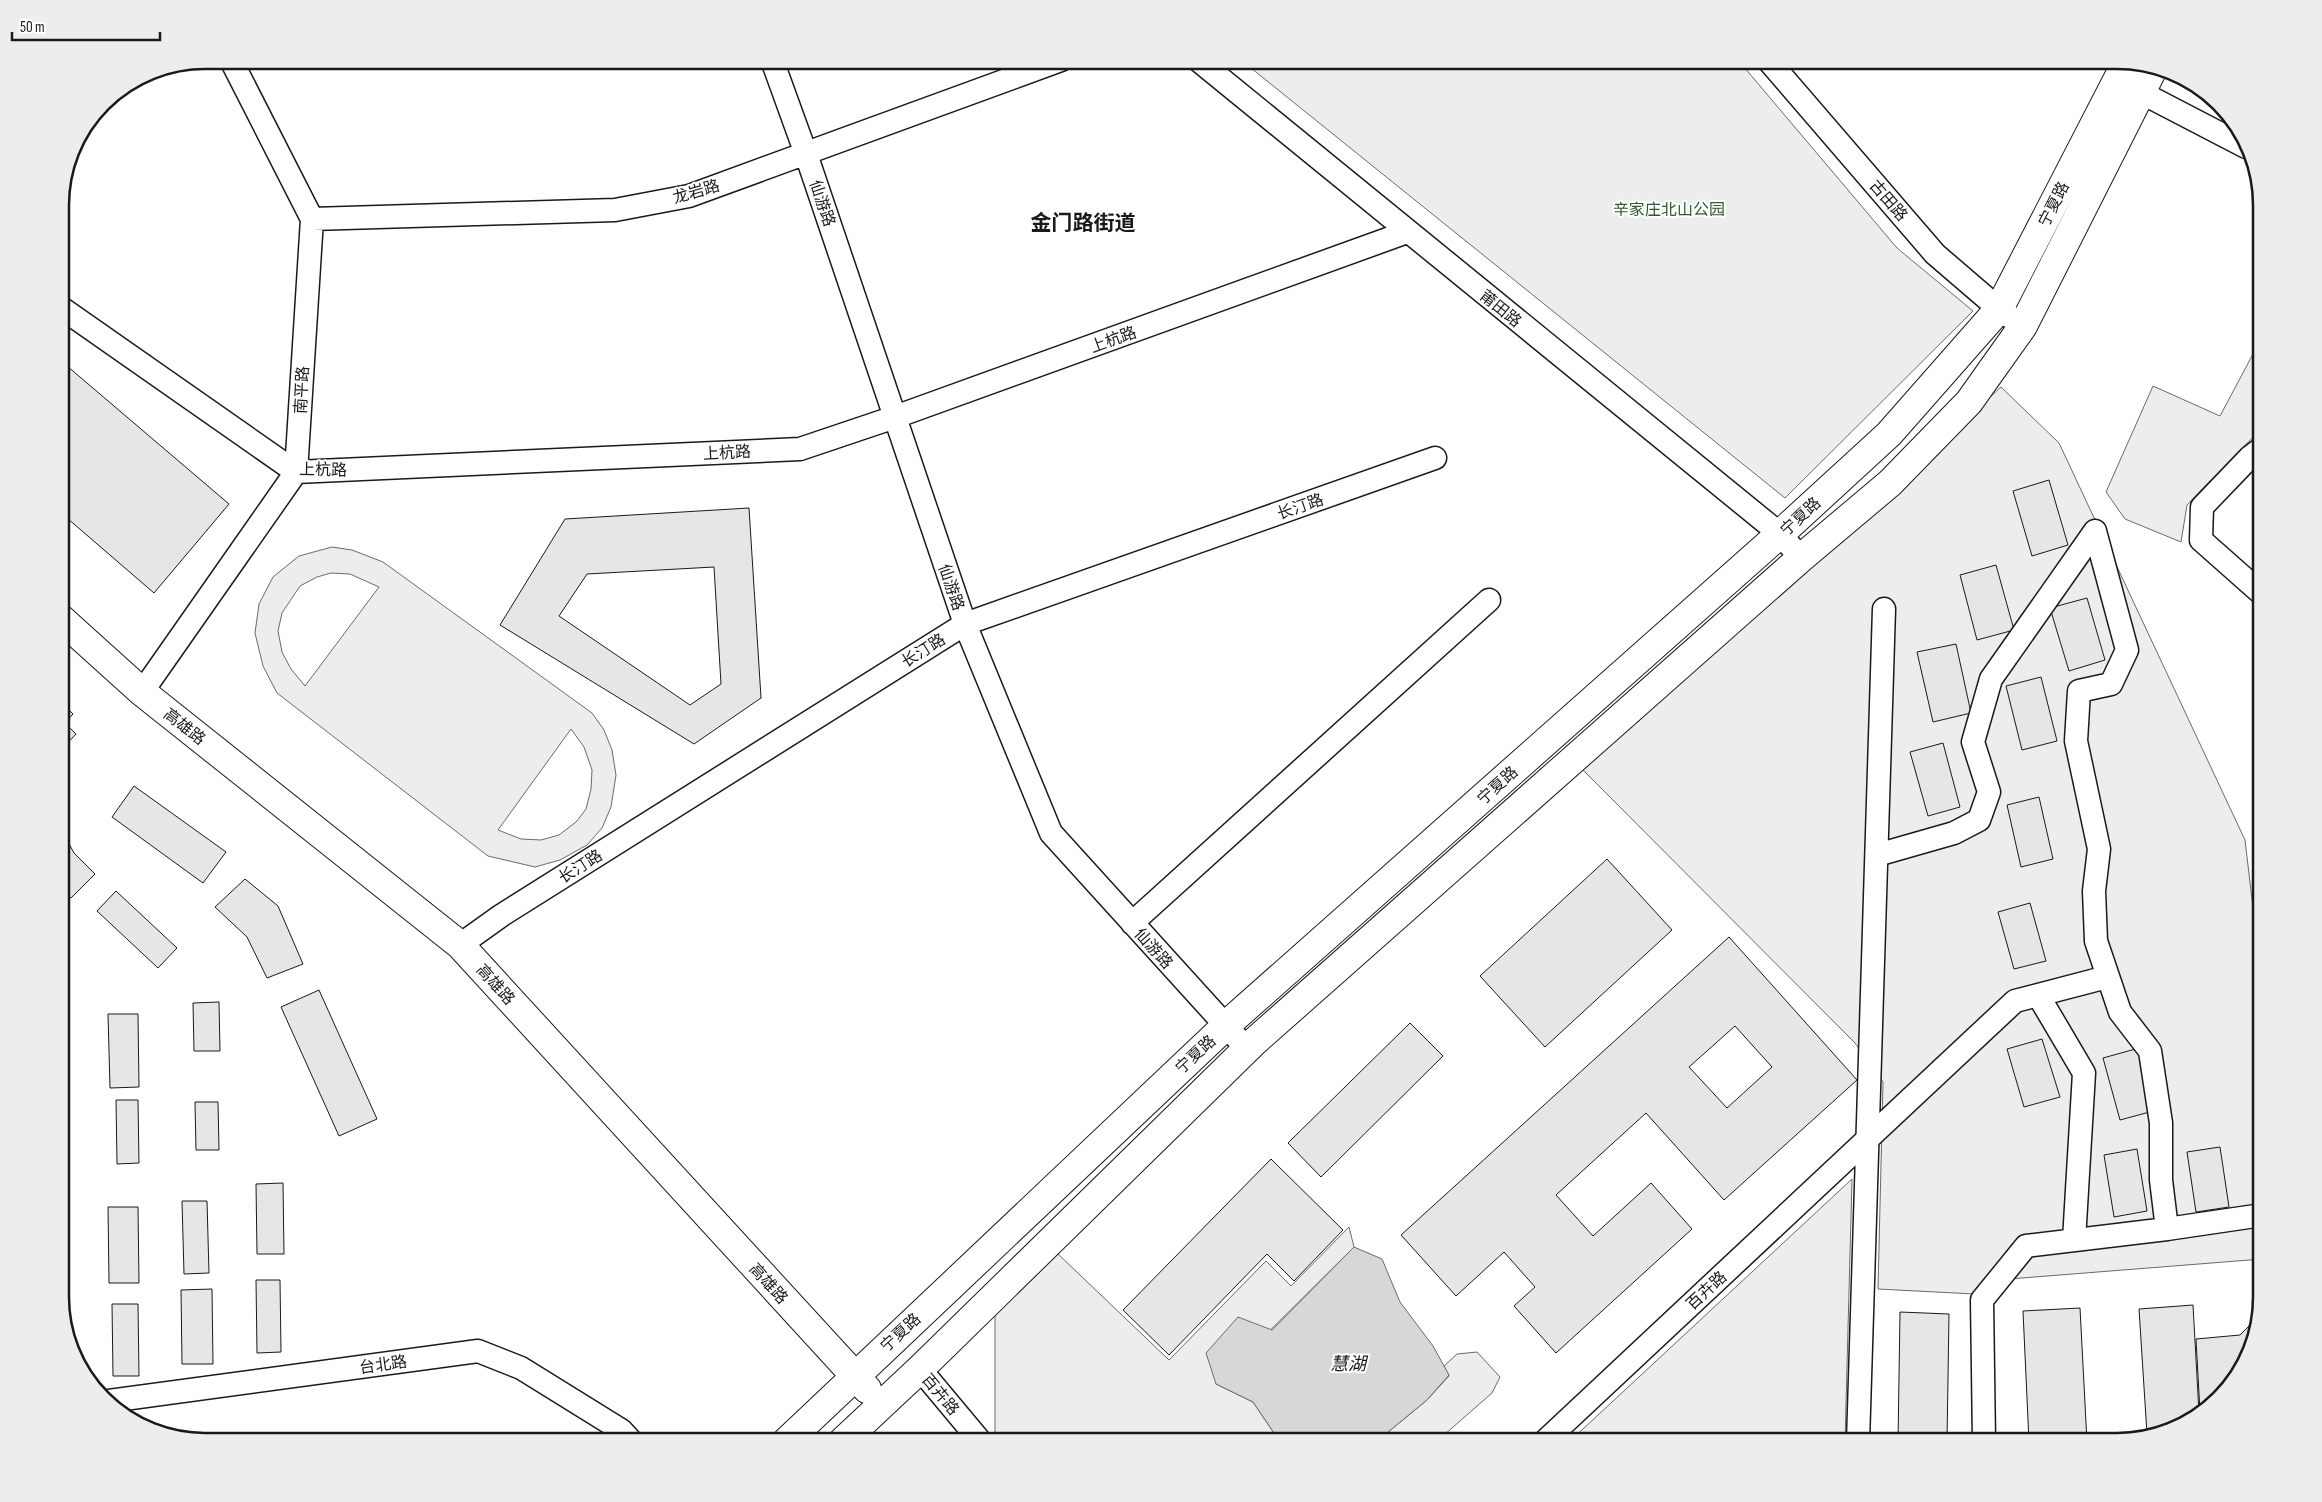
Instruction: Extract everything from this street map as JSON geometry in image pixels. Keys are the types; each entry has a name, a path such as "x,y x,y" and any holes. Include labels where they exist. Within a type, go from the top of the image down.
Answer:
{"main road":[{"name":"宁夏路","path":"795,1433 1225,1026 1780,534 1889,434 1999,309 2123,70"},
{"name":"宁夏路","path":"851,1433 920,1369 1247,1049 1801,558 1890,483 1969,402 2024,326 2079,212 2147,82"},
{"name":"高雄路","path":"69,626 142,692 460,945 854,1376 882,1403"}],"street":[{"path":"236,69 312,219"},
{"name":"仙游路","path":"775,69 806,154 965,624 1051,833 1247,1049"},
{"name":"龙岩路","path":"312,219 615,210 689,196 1036,69"},
{"name":"莆田路","path":"1209,69 1780,534 1801,558"},
{"name":"古田路","path":"1776,69 1935,254 1999,309 2024,326"},
{"path":"2123,70 2147,82 2237,141"},
{"name":"南平路","path":"296,472 312,219"},
{"name":"上杭路","path":"69,313 296,472 800,449 895,417 1408,232"},
{"path":"2253,455 2202,507 2201,540 2253,586"},
{"name":"长汀路","path":"460,945 502,915 965,624 1435,458"},
{"path":"142,692 296,472"},
{"path":"1877,855 1954,833 1979,820 1989,792 1973,742 1991,679 2095,531 2127,650 2111,684 2079,691 2076,741 2099,850 2094,891 2096,941 2120,1012 2150,1051 2161,1123 2161,1180 2167,1230"},
{"path":"1132,923 1489,600"},
{"path":"1858,1433 1884,609"},
{"name":"百卉路","path":"1554,1433 2015,1001 2108,977"},
{"path":"2038,995 2084,1073 2074,1240"},
{"path":"1984,1433 1982,1300 2026,1246 2167,1230 2253,1216"},
{"name":"台北路","path":"117,1400 478,1351 521,1368 624,1433"},
{"name":"百卉路","path":"920,1369 973,1433"}],"shaded area":[{"name":"辛家庄北山公园","path":"1252,69 1746,69 1897,248 1973,311 1785,498"},
{"path":"2253,354 2253,437 2187,505 2181,542 2125,519 2106,492 2153,386 2220,416"},
{"path":"2001,387 2059,443 2245,840 2253,908 2253,1260 1984,1281 1974,1294 1878,1289 1883,1082 1855,1043 1583,770"},
{"path":"332,547 352,550 383,562 592,713 604,730 612,750 616,775 611,807 602,828 587,845 560,860 535,867 488,856 277,693 263,666 255,633 259,604 273,577 299,556","holes":["331,573 350,574 379,587 305,686 291,669 282,652 278,631 282,613 300,586 317,577","571,729 584,747 592,770 591,789 586,809 576,822 559,835 541,840 521,839 498,830"]},
{"path":"1852,1179 1845,1433 1579,1433"},
{"path":"1349,1227 1354,1247 1216,1384 1253,1402 1274,1433 995,1433 995,1313 1057,1253 1169,1360 1266,1261 1291,1286"},
{"path":"1477,1352 1500,1377 1492,1393 1446,1433 1387,1433 1427,1400 1449,1376 1444,1366 1457,1354"}],"water":[{"name":"慧湖","path":"1354,1247 1382,1259 1400,1302 1433,1346 1449,1375 1427,1400 1387,1433 1274,1433 1253,1402 1216,1384 1206,1353 1238,1317 1272,1330"}],"building":[{"path":"69,368 229,504 154,593 69,520"},
{"path":"2049,480 2068,545 2032,556 2013,491"},
{"path":"749,508 761,698 694,744 500,625 565,519","holes":["714,567 721,684 690,705 559,616 587,574"]},
{"path":"1996,565 2014,630 1977,640 1960,575"},
{"path":"2087,598 2105,660 2069,671 2050,608"},
{"path":"1956,644 1971,713 1933,722 1917,652"},
{"path":"2041,677 2057,741 2022,750 2006,686"},
{"path":"69,710 73,714 69,718"},
{"path":"69,727 76,734 69,741"},
{"path":"1943,743 1960,807 1928,816 1910,752"},
{"path":"134,786 226,852 203,883 112,817"},
{"path":"2039,797 2053,859 2021,867 2007,805"},
{"path":"69,844 74,853 95,874 71,898 69,896"},
{"path":"1607,859 1672,930 1545,1047 1480,976"},
{"path":"245,879 278,906 303,964 267,978 247,937 215,907"},
{"path":"116,891 177,948 158,968 97,911"},
{"path":"2030,903 2046,961 2014,969 1998,912"},
{"path":"1729,937 1857,1080 1724,1200 1646,1113 1556,1195 1593,1236 1651,1183 1692,1229 1556,1353 1514,1306 1535,1287 1504,1252 1456,1296 1401,1235","holes":["1735,1026 1772,1067 1727,1108 1689,1067"]},
{"path":"319,990 377,1119 339,1136 281,1007"},
{"path":"219,1002 220,1051 194,1051 193,1003"},
{"path":"108,1014 138,1014 139,1087 110,1088"},
{"path":"1410,1023 1443,1056 1321,1177 1288,1143"},
{"path":"2042,1039 2060,1097 2024,1107 2007,1049"},
{"path":"2139,1048 2157,1110 2120,1120 2103,1058"},
{"path":"116,1100 138,1100 139,1163 117,1164"},
{"path":"195,1102 218,1102 219,1150 196,1150"},
{"path":"2220,1147 2229,1207 2196,1212 2187,1152"},
{"path":"2137,1149 2147,1211 2114,1217 2104,1155"},
{"path":"1271,1159 1343,1230 1294,1281 1267,1254 1169,1355 1123,1310"},
{"path":"283,1183 284,1254 257,1254 256,1184"},
{"path":"182,1201 207,1201 209,1273 184,1274"},
{"path":"108,1207 138,1207 139,1283 109,1283"},
{"path":"256,1280 280,1280 281,1352 257,1353"},
{"path":"212,1289 213,1364 182,1364 181,1290"},
{"path":"112,1304 138,1304 139,1376 113,1376"},
{"path":"2193,1305 2199,1406 2177,1419 2147,1430 2139,1309"},
{"path":"2080,1308 2087,1433 2029,1433 2023,1311"},
{"path":"1900,1312 1949,1314 1947,1433 1898,1433"},
{"path":"2250,1325 2246,1341 2230,1373 2219,1387 2200,1405 2196,1339 2240,1335"}],"district":[{"name":"金门路街道","path":"1083,223"}]}
